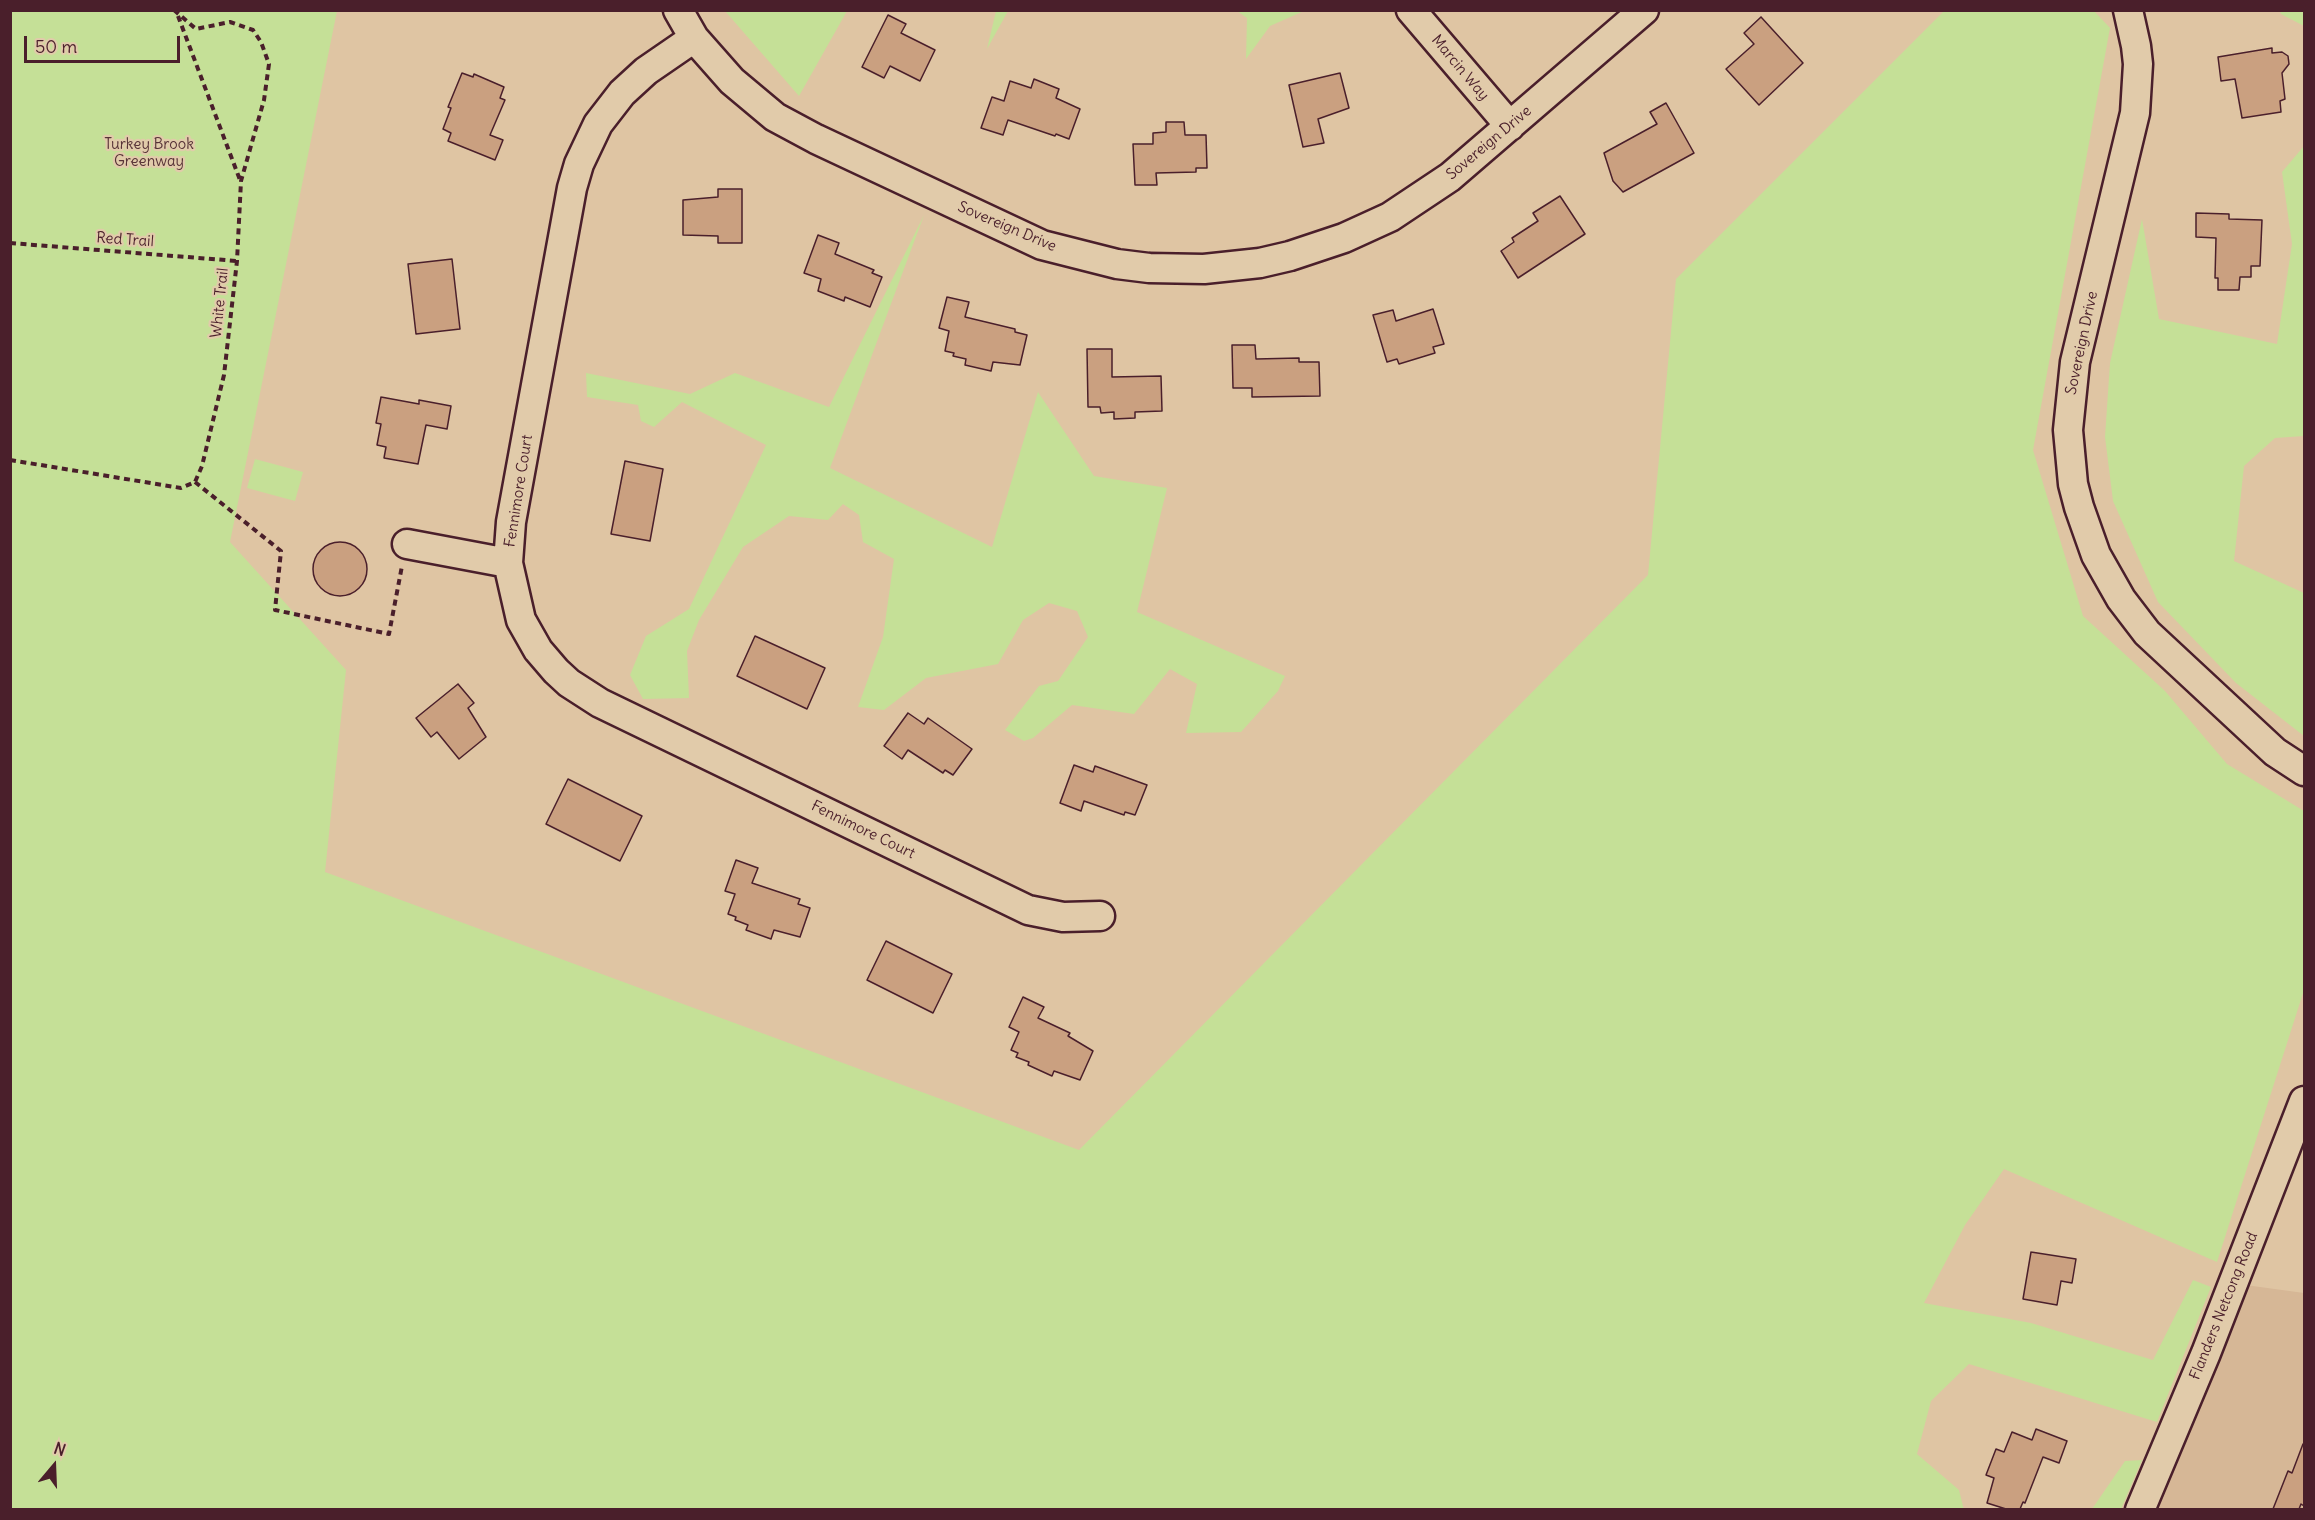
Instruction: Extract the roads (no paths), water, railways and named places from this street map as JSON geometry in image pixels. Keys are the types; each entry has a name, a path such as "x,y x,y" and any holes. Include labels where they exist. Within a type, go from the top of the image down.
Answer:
{"street":[{"name":"Sovereign Drive","path":"678,10 694,38 712,60 753,99 775,117 816,139 1042,245 1117,264 1149,268 1204,269 1260,263 1299,254 1344,238 1390,217 1450,177 1644,10"},
{"name":"Marcin Way","path":"1411,10 1509,126"},
{"name":"Sovereign Drive","path":"2128,10 2138,64 2135,113 2075,362 2068,430 2073,484 2096,555 2121,598 2147,633 2275,752 2304,771"},
{"name":"Fennimore Court","path":"694,38 646,71 622,93 598,124 579,164 568,211 511,522 508,563 518,610 531,640 556,671 584,693 1028,910 1063,917 1100,916"},
{"path":"407,544 508,563"},
{"name":"Flanders Netcong Road","path":"2140,1509 2206,1353 2304,1101"}],"park label":[{"name":"Turkey Brook Greenway","path":"149,154"}]}
